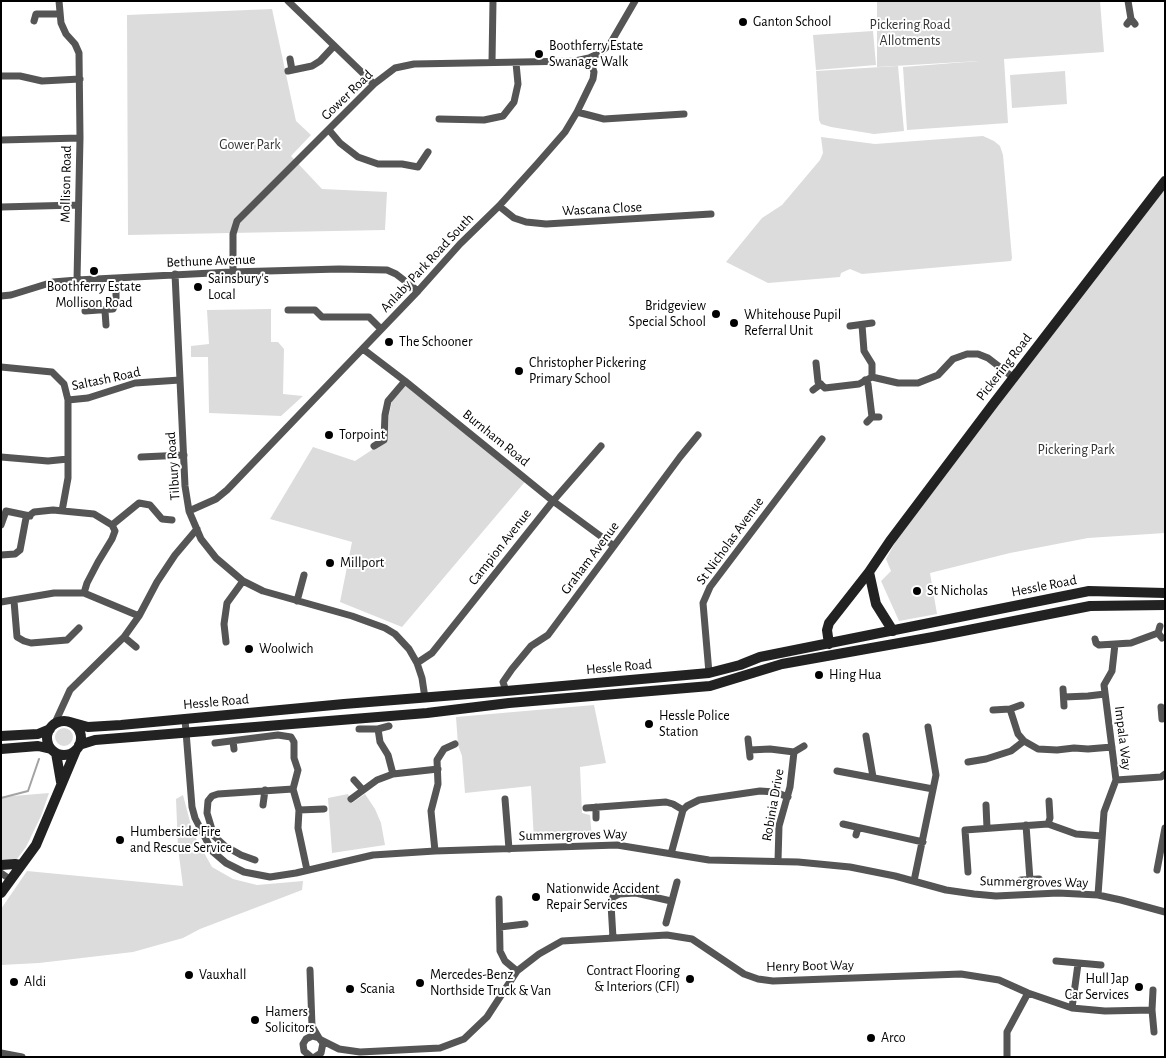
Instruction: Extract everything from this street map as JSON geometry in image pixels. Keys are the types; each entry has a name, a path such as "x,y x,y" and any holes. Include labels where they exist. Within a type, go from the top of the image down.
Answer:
{"street":[{"path":"59,1 59,14 66,34 75,44 79,53 80,138"},
{"path":"288,1 374,84"},
{"path":"492,62 493,1"},
{"path":"589,58 600,53 610,44 635,1"},
{"path":"1128,1 1131,22"},
{"path":"34,21 36,14 59,14"},
{"path":"290,59 290,70 312,66 320,61 334,46"},
{"name":"Gower Road","path":"234,272 234,234 238,221 374,84 395,68 414,64 575,61 589,58"},
{"name":"Anlaby Park Road South","path":"189,511 216,500 227,490 418,291 460,244 499,206 564,132 577,112 593,79 594,72 589,58"},
{"path":"439,119 484,120 503,116 514,102 518,84 516,63"},
{"path":"1,76 20,76 42,81 80,79"},
{"path":"577,112 604,119 684,114"},
{"path":"329,130 340,143 358,157 378,164 402,164 418,167 428,152"},
{"name":"Mollison Road","path":"1,140 80,138 77,280"},
{"name":"Pickering Road","path":"829,644 827,630 829,623 1165,181"},
{"path":"1,207 78,205"},
{"name":"Wascana Close","path":"499,206 514,218 526,222 546,224 711,214"},
{"name":"Bethune Avenue","path":"1,296 11,295 53,282 77,280 234,272 387,270 396,274 418,291"},
{"name":"Tilbury Road","path":"175,274 185,486 189,511 201,539 216,558 243,581 263,591 352,616 385,628 394,634 409,649 417,663 422,678 425,698"},
{"path":"85,311 113,309 116,302 116,279"},
{"path":"288,310 315,310 322,318 368,317 381,329"},
{"path":"105,311 106,325"},
{"path":"850,326 872,323"},
{"path":"862,325 864,351 872,364 868,384 873,419"},
{"name":"Burnham Road","path":"363,348 553,501 614,546"},
{"path":"816,362 818,382 825,388 859,384 868,379 898,383 918,383 938,375 953,359 967,354 978,354 988,358 1014,378"},
{"name":"Saltash Road","path":"1,367 52,372 64,384 68,400 68,478 62,511"},
{"name":"Saltash Road","path":"68,400 88,398 136,383 180,380"},
{"path":"374,446 384,440 385,414 388,401 405,380"},
{"path":"813,390 821,384"},
{"name":"Graham Avenue","path":"506,691 503,682 512,669 531,646 548,634 680,456 698,435"},
{"name":"St Nicholas Avenue","path":"709,673 703,603 710,587 822,439"},
{"name":"Campion Avenue","path":"417,663 432,653 553,501 601,446"},
{"path":"141,458 184,455"},
{"path":"1,457 48,461 68,460"},
{"path":"112,525 139,503 150,505 162,519 172,520"},
{"path":"1,555 15,554 20,550 26,518 34,512 42,510 94,514 112,525 115,531 94,569 84,593"},
{"path":"1,525 6,511 30,516"},
{"path":"61,782 54,751 47,739 70,690 124,637 139,616 157,582 175,555 197,529"},
{"path":"869,572 876,604 882,616 894,631"},
{"path":"297,601 304,575"},
{"path":"226,642 224,624 227,603 243,581"},
{"name":"Hessle Road","path":"69,722 88,727 121,726 709,673 740,665 760,657 1090,592 1165,593"},
{"path":"1,602 54,594 84,593 139,616"},
{"path":"14,601 17,637 24,641 31,643 67,640 80,628"},
{"name":"Hessle Road","path":"77,747 95,740 427,713 518,702 710,686 782,664 1090,606 1165,605"},
{"path":"1095,639 1099,645 1131,643 1160,632"},
{"path":"124,637 136,647"},
{"name":"Impala Way","path":"1098,896 1104,812 1116,780 1104,686 1112,671 1115,644"},
{"path":"1064,706 1064,693 1105,694"},
{"path":"63,704 69,722"},
{"path":"993,710 1010,709 1021,705"},
{"path":"1160,708 1162,719"},
{"path":"1010,709 1018,734 1024,741 1038,749 1058,750 1112,747"},
{"name":"Summergroves Way","path":"184,719 192,807 195,818 212,851 226,863 244,872 270,877 373,855 617,845 709,860 778,861 850,867 946,890 996,896 1058,893 1098,896 1165,912"},
{"path":"1,736 38,734 63,721 74,725 80,734 77,747 36,845 5,885"},
{"path":"359,728 378,729 389,726"},
{"path":"914,881 936,775 928,727"},
{"path":"378,729 380,742 388,755 393,774"},
{"path":"215,743 234,745 278,735 291,737 294,742 294,758 298,770 293,789 299,810 298,828 307,870"},
{"path":"866,736 873,777"},
{"name":"Robinia Drive","path":"748,739 750,753 770,749 794,752 804,746"},
{"path":"968,762 986,759 1011,751 1024,741"},
{"path":"434,851 431,811 438,784 437,760 444,749 455,744"},
{"path":"1,749 38,746 66,754 77,747"},
{"name":"Robinia Drive","path":"778,861 779,826 788,797 794,752"},
{"path":"351,798 377,780 393,774 438,769"},
{"path":"837,771 933,789"},
{"path":"1116,780 1161,777 1165,774"},
{"path":"354,780 364,790"},
{"path":"255,860 242,852 225,846 214,836 206,813 207,803 212,796 218,794 293,789"},
{"path":"263,805 265,790"},
{"path":"671,854 683,810 699,800 760,791 775,792 788,797"},
{"path":"505,799 509,849"},
{"path":"1048,824 1050,818 1049,801"},
{"path":"586,808 666,802 683,810"},
{"path":"986,805 987,828"},
{"path":"596,807 596,818"},
{"path":"299,810 324,809"},
{"path":"843,824 857,831 923,842"},
{"path":"968,872 965,830 1048,824 1076,834 1102,836"},
{"path":"1026,825 1030,880"},
{"path":"1157,870 1165,828"},
{"path":"1,865 21,865"},
{"path":"1,873 5,885"},
{"path":"1020,880 1039,879"},
{"path":"666,923 677,882"},
{"path":"613,938 611,904 613,898 619,894 636,893 672,901"},
{"path":"499,899 500,951 505,961 517,972"},
{"path":"500,927 525,924"},
{"name":"Henry Boot Way","path":"338,1049 360,1052 440,1048 464,1039 487,1017 517,972 539,954 562,941 667,935 692,939 744,974 766,980 961,974 998,980 1028,993 1072,1008 1152,1010"},
{"path":"1056,961 1101,965"},
{"path":"1072,1008 1078,964"},
{"path":"310,970 312,1026 302,1048 314,1056 338,1049"},
{"path":"1153,990 1154,1032"},
{"path":"1007,1057 1007,1032 1028,993"},
{"path":"312,1026 323,1047 314,1056"},
{"path":"306,1039 312,1036 338,1049"},
{"path":"1,1053 22,1057"}],"green space":[{"name":"Pickering Road Allotments","path":"877,1 1100,1 1104,52 1004,59 1008,123 907,130 903,67 979,61 877,67"},
{"name":"Gower Park","path":"272,9 296,121 311,135 291,156 322,189 387,192 385,230 128,235 127,15"},
{"path":"873,31 876,65 816,70 813,35"},
{"path":"898,66 904,131 874,134 821,124 819,120 816,71"},
{"path":"1065,71 1067,104 1012,108 1010,75"},
{"path":"983,136 1000,146 1003,155 1011,261 862,274 850,269 841,273 840,277 768,283 726,262 762,218 782,205 820,160 823,153 821,137 875,144"},
{"name":"Pickering Park","path":"1165,184 1165,533 1088,538 1010,553 930,573 937,614 899,621 881,581 891,571 886,559 896,541"},
{"path":"271,309 271,342 278,342 284,349 283,394 303,396 281,416 209,413 208,357 191,357 191,346 209,344 207,310"},
{"path":"409,381 529,477 402,627 340,602 352,542 270,519 313,447 355,461 387,440 392,401"},
{"path":"594,705 606,763 580,767 582,813 590,815 592,838 534,840 531,786 465,793 456,717"},
{"path":"60,728 68,728 73,733 71,744 60,746 55,741 55,733"},
{"path":"49,793 41,816 26,847 11,867 1,869 1,797"},
{"path":"348,794 352,803 365,794 375,809 381,823 385,845 332,853 328,798"},
{"path":"183,795 193,833 212,867 233,879 257,885 303,881 302,890 200,929 183,938 133,952 39,963 1,965 1,909 27,871 183,886 178,848 176,799"}],"waterway":[{"path":"1,798 28,791 39,759"}],"place":[{"name":"Ganton School","path":"743,22"},
{"name":"Boothferry Estate Swanage Walk","path":"539,54"},
{"name":"Boothferry Estate Mollison Road","path":"94,271"},
{"name":"Sainsbury's Local","path":"198,287"},
{"name":"Bridgeview Special School","path":"716,314"},
{"name":"Whitehouse Pupil Referral Unit","path":"734,323"},
{"name":"The Schooner","path":"389,342"},
{"name":"Christopher Pickering Primary School","path":"519,371"},
{"name":"Torpoint","path":"329,435"},
{"name":"Millport","path":"330,563"},
{"name":"St Nicholas","path":"917,591"},
{"name":"Woolwich","path":"249,649"},
{"name":"Hing Hua","path":"819,675"},
{"name":"Hessle Police Station","path":"649,724"},
{"name":"Humberside Fire and Rescue Service","path":"120,840"},
{"name":"Nationwide Accident Repair Services","path":"536,897"},
{"name":"Vauxhall","path":"189,975"},
{"name":"Contract Flooring & Interiors (CFI)","path":"690,979"},
{"name":"Aldi","path":"14,982"},
{"name":"Mercedes-Benz Northside Truck & Van","path":"420,983"},
{"name":"Hull Jap Car Services","path":"1139,987"},
{"name":"Scania","path":"350,989"},
{"name":"Hamers Solicitors","path":"255,1020"},
{"name":"Arco","path":"871,1038"}]}
